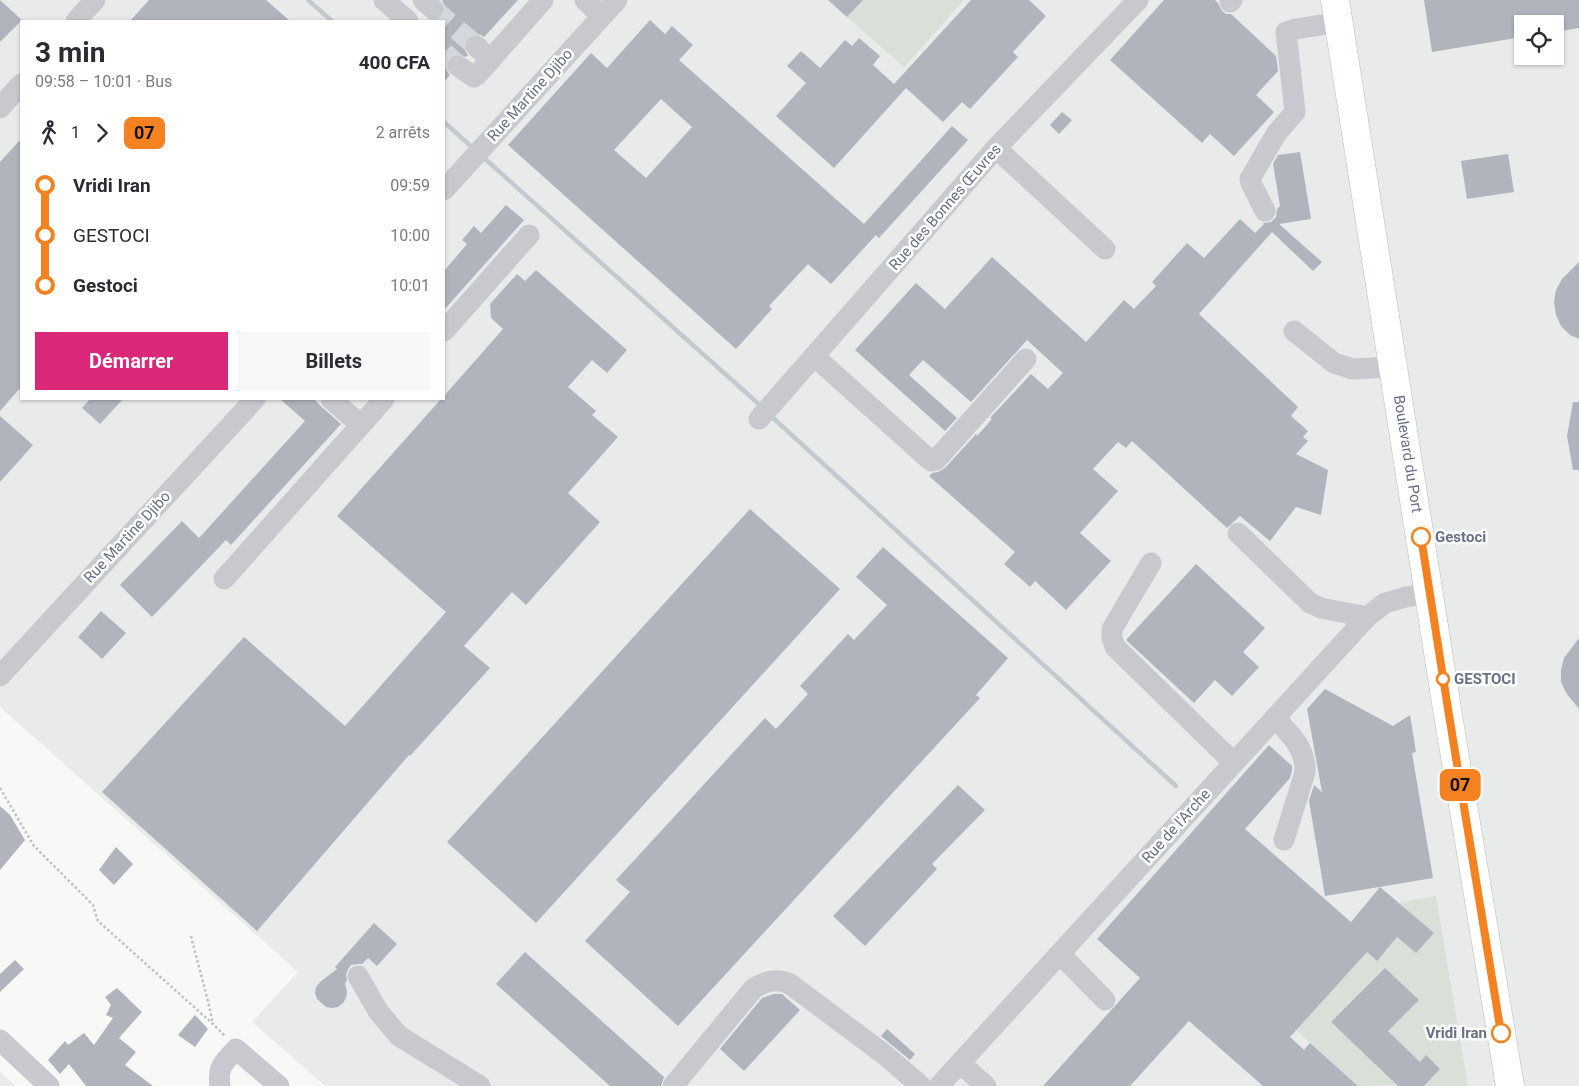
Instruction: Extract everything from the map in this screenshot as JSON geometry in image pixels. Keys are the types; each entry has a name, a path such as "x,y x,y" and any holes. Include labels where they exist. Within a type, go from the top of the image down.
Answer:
{"main road":[{"name":"Boulevard du Port","path":"1337,11 1510,1086"}],"street":[{"path":"77,20 95,0"},
{"path":"384,0 407,20"},
{"path":"585,0 602,16"},
{"name":"Rue Martine Djibo","path":"445,189 617,0"},
{"name":"Rue des Bonnes Œuvres","path":"759,419 996,148 1138,0"},
{"path":"466,71 477,75 483,53 540,1"},
{"path":"1265,212 1250,183 1250,179 1276,134 1295,112 1286,32 1337,11"},
{"path":"0,108 20,85"},
{"path":"996,148 1105,249"},
{"path":"445,330 529,235"},
{"path":"1294,331 1334,363 1353,369 1394,367"},
{"path":"814,356 930,461 936,460 1026,359"},
{"name":"Rue Martine Djibo","path":"0,676 254,400"},
{"path":"332,400 361,425"},
{"path":"224,579 383,400"},
{"path":"1238,533 1310,603 1321,608 1367,617"},
{"path":"1151,563 1112,629 1115,647 1234,763"},
{"name":"Rue de l'Arche","path":"939,1086 1367,617 1385,603 1430,593"},
{"path":"1275,718 1299,745 1305,765 1305,772 1284,840"},
{"path":"1060,954 1105,1000"},
{"path":"358,976 378,1011 399,1036 480,1086"},
{"path":"673,1086 754,988 775,980 790,984 885,1055 921,1086"},
{"path":"0,1040 49,1086"},
{"path":"220,1086 218,1075 220,1068 236,1049 279,1086"},
{"path":"960,1063 986,1086"}],"path":[{"path":"0,788 34,846 93,905 98,920 213,1024 236,1049"},
{"path":"191,936 213,1024"}],"shaded area":[{"path":"0,0 1579,0 1579,1086 325,1086 252,1022 298,972 0,707"},
{"path":"863,0 964,0 904,67 847,17"},
{"path":"1436,896 1468,1086 1425,1086 1440,1069 1426,1056 1420,1062 1354,999 1331,1022 1397,1085 1358,1086 1296,1030 1367,952 1377,960 1397,937 1416,953 1434,933 1398,903"},
{"path":"0,1072 16,1086 0,1086"}],"building":[{"path":"0,0 22,20 0,42"},
{"path":"149,0 266,0 289,20 131,20"},
{"path":"442,0 518,0 484,37 479,34 473,34 467,38 464,43 464,49 468,55 466,57 458,54 453,55 448,59 446,66 450,75 445,81 445,20 439,20 445,12"},
{"path":"828,0 863,0 847,17"},
{"path":"971,0 1029,0 1046,16 1013,52 1018,57 970,109 962,102 943,122 906,88 834,168 776,116 806,83 787,66 801,51 820,68 845,40 852,46 859,38 880,56 873,65 894,84"},
{"path":"1164,0 1215,0 1222,11 1226,14 1231,14 1276,56 1278,71 1256,95 1274,112 1234,156 1210,134 1202,143 1110,60"},
{"path":"1424,0 1579,0 1579,28 1564,30 1564,15 1514,15 1514,38 1432,52"},
{"path":"650,20 665,34 672,26 693,45 679,60 864,224 952,126 968,140 879,238 876,235 831,284 808,264 769,306 772,309 736,349 508,145 591,53 607,68","holes":["661,99 692,127 646,178 614,150"]},
{"path":"1062,112 1072,120 1059,134 1050,125"},
{"path":"20,140 20,388 0,411 0,162"},
{"path":"1300,152 1311,219 1279,224 1322,262 1313,271 1272,232 1199,314 1298,407 1291,416 1308,431 1303,437 1308,441 1296,454 1328,470 1321,515 1296,507 1270,541 1240,516 1227,528 1132,441 1126,448 1118,442 1093,469 1118,491 1080,533 1111,561 1066,610 1035,581 1030,587 1004,564 1015,552 929,476 945,468 976,434 977,436 992,419 990,418 1031,374 1048,389 1063,373 1027,340 971,402 923,360 909,375 957,418 945,431 855,350 916,283 945,309 992,257 1086,342 1124,300 1134,309 1156,286 1152,282 1187,243 1204,258 1240,219 1255,233 1263,223 1271,222 1276,217 1277,209 1280,206 1273,164 1278,155"},
{"path":"1508,154 1514,192 1467,199 1461,161"},
{"path":"506,205 524,220 445,309 445,270 467,244 462,240 474,226 481,233"},
{"path":"1579,262 1579,339 1570,335 1561,326 1556,315 1554,302 1556,290 1562,279"},
{"path":"536,270 627,350 607,373 592,360 568,387 596,411 592,415 618,437 568,493 600,522 526,605 512,592 464,646 490,668 409,755 257,931 102,792 244,637 345,726 446,612 337,516 440,400 445,400 445,395 503,329 491,318 490,304 517,274 525,281"},
{"path":"89,400 122,400 100,424 82,408"},
{"path":"281,400 315,400 341,424 231,545 226,540 152,617 120,585 182,521 199,538 305,421"},
{"path":"1573,402 1579,402 1579,470 1573,470 1567,436"},
{"path":"0,416 33,445 0,482"},
{"path":"750,509 840,589 536,923 447,842"},
{"path":"883,547 1008,658 976,695 980,698 678,1026 585,941 630,892 616,880 765,718 776,729 808,694 800,686 848,634 854,640 887,605 856,577"},
{"path":"1196,564 1265,628 1243,652 1259,667 1232,696 1215,680 1194,703 1126,640"},
{"path":"101,611 126,633 102,659 78,637"},
{"path":"1579,638 1579,709 1566,693 1561,682 1561,670 1564,658"},
{"path":"1325,689 1393,726 1410,715 1416,752 1412,753 1433,878 1325,896 1309,801 1314,785 1322,792 1307,709"},
{"path":"1269,745 1292,766 1290,778 1245,829 1351,922 1380,887 1434,933 1416,953 1397,937 1377,961 1367,952 1290,1037 1304,1050 1310,1043 1358,1086 1263,1086 1189,1021 1130,1086 1043,1086 1140,978 1097,939"},
{"path":"958,785 985,810 932,864 937,869 865,946 833,916"},
{"path":"0,806 10,815 25,840 0,870"},
{"path":"116,847 133,864 114,885 99,870"},
{"path":"374,923 397,944 377,966 368,958 362,964 351,965 346,975 346,998 338,1007 326,1007 317,999 316,987 337,969 335,967"},
{"path":"525,952 664,1077 661,1086 610,1086 496,984"},
{"path":"15,960 24,969 0,992 0,974"},
{"path":"1385,968 1419,1000 1388,1031 1420,1062 1426,1055 1440,1069 1424,1086 1398,1086 1331,1022"},
{"path":"117,988 142,1012 119,1038 136,1052 125,1065 153,1086 86,1086 69,1064 60,1074 48,1060 65,1041 68,1045 84,1033 94,1045 113,1018 106,1015 111,1005 105,997"},
{"path":"774,994 782,994 800,1010 744,1071 720,1049 762,998"},
{"path":"195,1015 208,1029 195,1047 178,1035"},
{"path":"887,1029 915,1054 910,1060 881,1036"}],"waterway":[{"path":"308,0 331,20"},
{"path":"445,123 473,148"},
{"path":"483,157 762,407"},
{"path":"771,416 1176,786"}],"tunnel":[{"path":"433,9 476,46"},
{"path":"445,54 458,66"}],"bus line":[{"name":"07","path":"1421,537 1501,1033"}],"place":[{"name":"Gestoci","path":"1421,537"},
{"name":"GESTOCI","path":"1443,679"},
{"name":"Vridi Iran","path":"1501,1033"}]}
